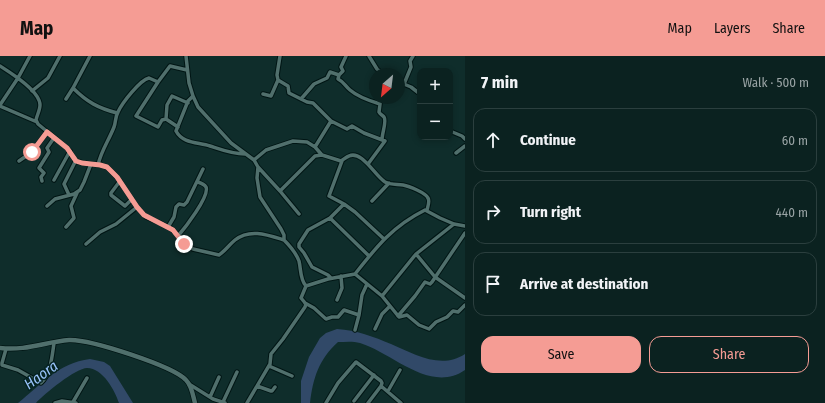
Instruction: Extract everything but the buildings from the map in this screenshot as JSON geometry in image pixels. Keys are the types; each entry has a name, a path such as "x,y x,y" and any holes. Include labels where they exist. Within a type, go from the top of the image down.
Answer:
{"street":[{"path":"30,56 27,64 0,106 37,122 70,151 80,163 107,167 120,181 137,207 146,217 168,227 184,244 193,249 219,255 237,239 244,235 261,234 284,240 296,254 300,264 302,280 306,286"},
{"path":"32,91 48,78 60,56"},
{"path":"66,99 90,56"},
{"path":"186,56 187,70 193,96 198,107 236,148 254,160 258,167 299,214"},
{"path":"262,94 272,95 278,80 277,75 280,56"},
{"path":"339,75 343,71 341,68 346,56"},
{"path":"369,56 375,68"},
{"path":"405,82 411,67 410,61 413,56"},
{"path":"0,66 18,78 32,91 40,104 36,118 37,122"},
{"path":"166,119 162,120 158,127 136,116 170,66 187,70"},
{"path":"301,99 314,84 327,78 330,72 339,75"},
{"path":"339,75 338,79 343,81 350,90 369,100"},
{"path":"98,165 104,148 115,126 117,113 127,98 142,81 149,78 158,82"},
{"path":"278,80 288,86 290,92 307,102 313,103 331,121 347,129 352,126 364,133 382,140"},
{"path":"405,84 417,92"},
{"path":"73,88 91,104 104,110 117,113"},
{"path":"166,119 167,105 171,96 188,103"},
{"path":"193,96 188,103 177,133 190,142 208,145 229,153 246,154"},
{"path":"368,164 385,142 382,140 383,130 386,124 385,118 379,112 380,104"},
{"path":"166,119 178,127"},
{"path":"315,147 331,121"},
{"path":"19,162 32,152 47,132"},
{"path":"453,132 462,136 465,140"},
{"path":"42,181 41,177 44,173 39,168 49,152 47,148 54,138"},
{"path":"254,160 266,150 293,141 307,142 315,147 322,155 342,161"},
{"path":"456,153 465,146"},
{"path":"54,180 70,151"},
{"path":"280,191 313,158 322,155"},
{"path":"384,239 355,212 329,195 342,161 349,156 357,156 368,164 379,177 389,183 409,186 428,197 429,200 427,210"},
{"path":"69,195 64,184 76,160"},
{"path":"66,227 74,219 71,206 84,184 91,164"},
{"path":"258,167 257,178 260,197 281,228 284,235 284,240"},
{"path":"168,227 174,217 176,207 179,204 184,205 187,202 203,169"},
{"path":"120,181 111,195 125,206 132,199"},
{"path":"178,236 198,208 206,193 205,185 198,182"},
{"path":"372,201 389,183"},
{"path":"47,206 54,200 78,192"},
{"path":"331,278 328,275 312,268 298,244 308,230 330,218 344,204"},
{"path":"86,244 100,232 116,224 137,207"},
{"path":"359,315 344,310 338,317 326,319 314,308 305,303 301,298 306,286 331,278 355,274 384,239 420,212 427,210 454,224 465,226"},
{"path":"330,218 369,256"},
{"path":"382,296 416,254 454,224"},
{"path":"398,316 425,282 430,284 465,233"},
{"path":"461,238 465,241"},
{"path":"416,254 435,277 465,298"},
{"path":"355,274 382,296 398,316"},
{"path":"337,300 342,288 341,276"},
{"path":"355,330 362,295 367,284"},
{"path":"247,403 270,362 271,354 305,307 305,303"},
{"path":"398,316 400,317 407,315 419,325 429,329 436,322 447,317 453,311 458,312 465,305"},
{"path":"375,330 382,314 390,306"},
{"path":"0,348 30,348 77,340 96,343 124,352 166,369 184,378 210,397 224,402 237,372"},
{"path":"6,349 2,365 18,370 41,383 48,371 54,343"},
{"path":"326,403 338,384 356,362 374,375 382,383 381,386 401,403"},
{"path":"268,366 292,376"},
{"path":"388,391 400,370"},
{"path":"354,401 374,375"},
{"path":"210,397 219,377"},
{"path":"55,403 59,401 74,403 88,378"},
{"path":"189,383 194,401"},
{"path":"257,386 272,392 275,387"},
{"path":"368,403 381,386"},
{"path":"194,401 198,394 202,392"}],"water":[{"path":"337,329 358,332 371,336 418,356 437,361 456,359 465,354 465,370 452,376 438,377 425,375 373,348 360,343 338,342 326,355 318,370 313,385 310,403 301,403 301,381 309,357 320,338 326,333"},
{"path":"90,359 104,362 110,366 133,403 119,403 115,392 108,381 98,372 87,368 82,369 68,377 36,403 18,403 59,370 79,361"}],"route":[{"path":"32,152 47,132 67,148 76,161 107,167 117,177 144,215 149,219 173,230 184,244"}],"water label":[{"name":"Haora","path":"41,375"}]}
